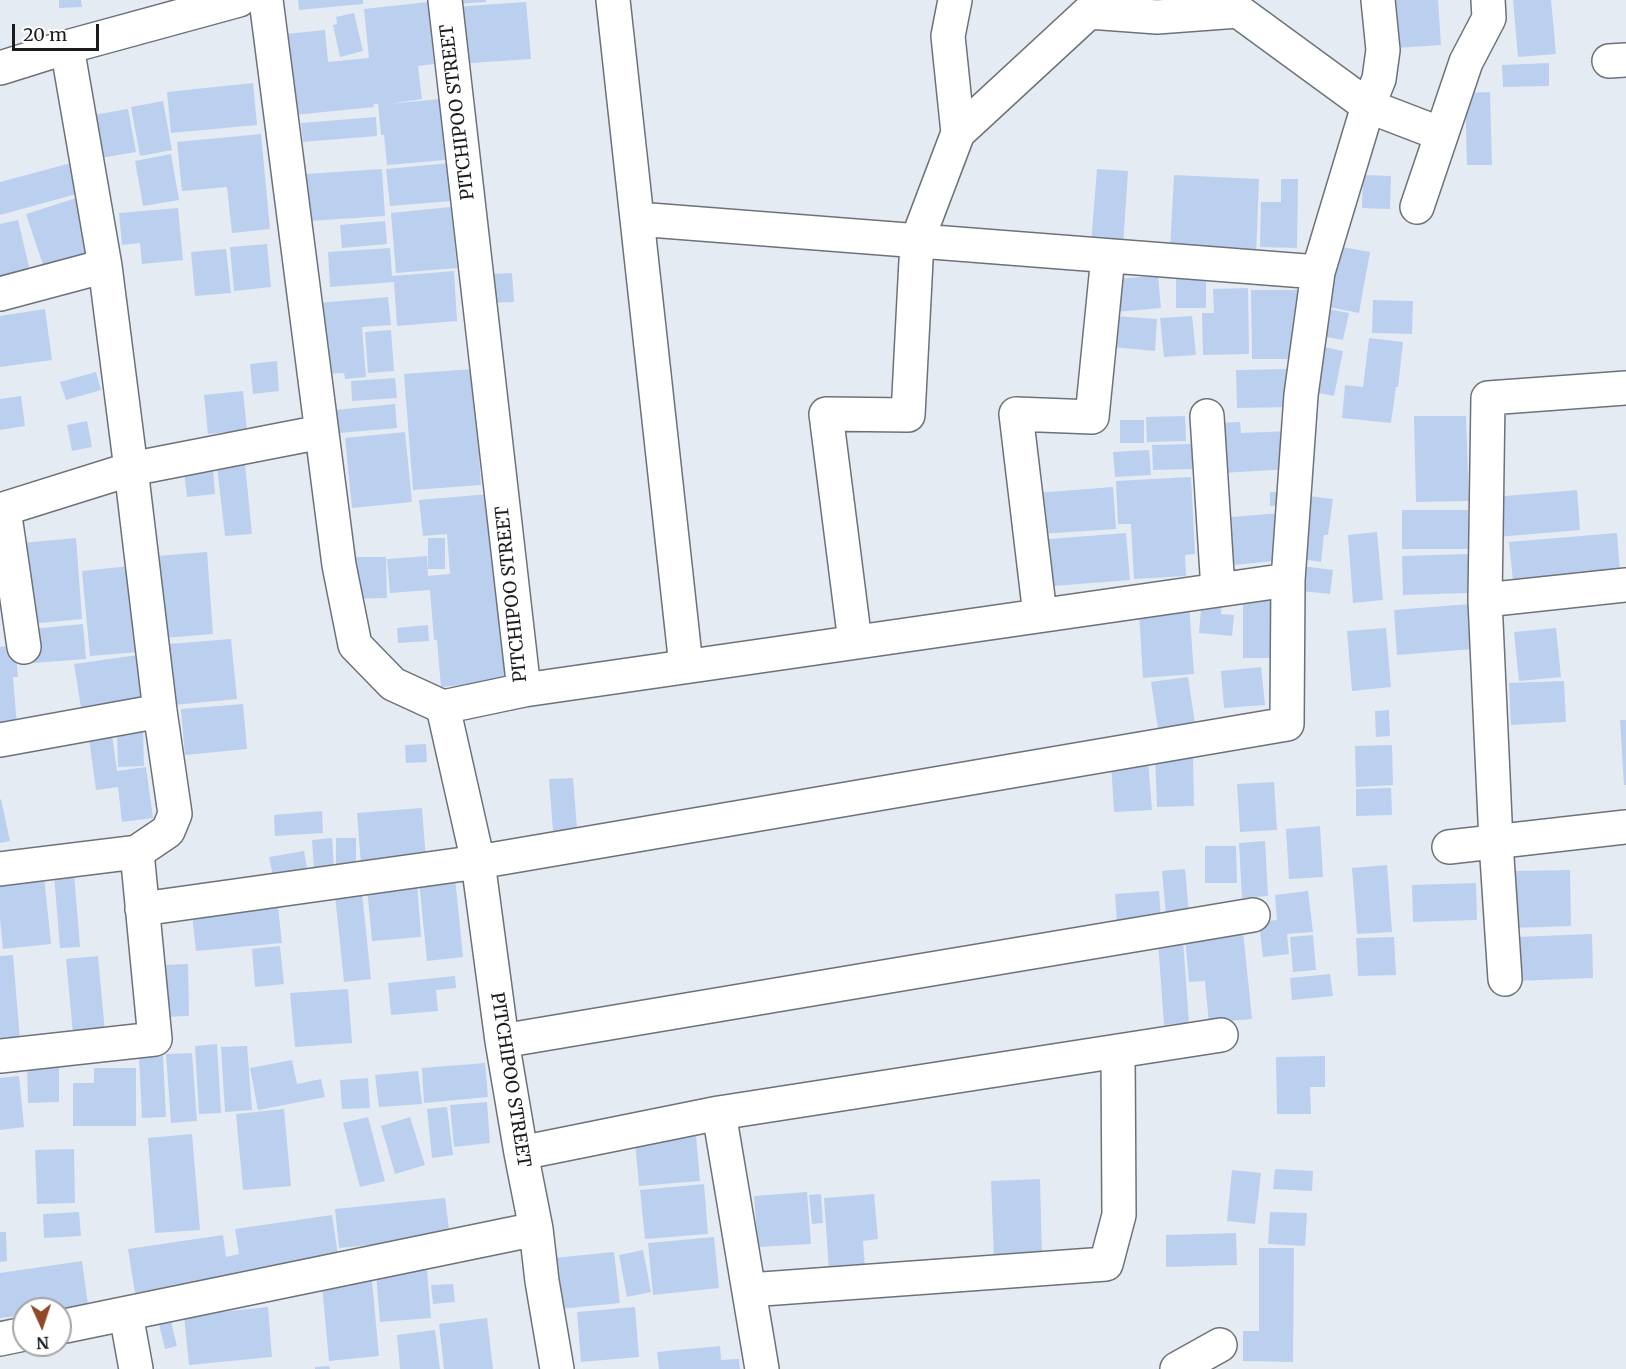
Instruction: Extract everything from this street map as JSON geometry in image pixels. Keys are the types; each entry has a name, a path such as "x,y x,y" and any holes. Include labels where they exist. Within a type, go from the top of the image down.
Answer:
{"street":[{"path":"0,68 67,47 239,0"},
{"path":"266,0 339,565 355,645 393,684 443,707"},
{"name":"PITCHIPOO STREET","path":"445,0 524,690 443,707 478,862 502,1041 536,1229 557,1369"},
{"path":"614,0 686,666"},
{"path":"956,0 948,36 958,133"},
{"path":"142,909 478,862 1287,724 1288,580 1301,395 1318,272 1368,106 1380,80 1383,50 1378,0"},
{"path":"1417,207 1466,62 1489,18 1488,0"},
{"path":"855,642 826,414 908,415 916,241 958,133 1095,6 1157,17 1238,11 1368,106 1441,134"},
{"path":"0,869 137,852 168,831 175,814 160,711 132,469 105,266 67,47"},
{"path":"637,219 1318,272"},
{"path":"1040,615 1016,414 1092,417 1108,256"},
{"path":"0,294 105,266"},
{"path":"1505,979 1485,600 1488,398 1626,388"},
{"path":"1207,416 1218,590"},
{"path":"24,647 2,509 132,469 321,432"},
{"path":"524,690 1288,580"},
{"path":"1485,600 1626,585"},
{"path":"0,740 160,711"},
{"path":"1449,847 1626,828"},
{"path":"0,1056 155,1039 137,852"},
{"path":"502,1041 1253,915"},
{"path":"521,1153 719,1113 1221,1035"},
{"path":"749,1290 1106,1264 1119,1215 1118,1051"},
{"path":"719,1113 762,1369"},
{"path":"72,1325 536,1229"},
{"path":"126,1314 136,1369"},
{"path":"1177,1369 1220,1345"}],"building":[{"path":"59,0 81,0 82,7 59,8"},
{"path":"298,0 363,0 363,4 299,10"},
{"path":"455,0 486,0 486,2 455,4"},
{"path":"1393,0 1438,0 1441,45 1397,48"},
{"path":"1513,0 1551,0 1556,54 1518,57"},
{"path":"428,2 434,64 418,66 422,99 389,104 440,99 446,160 387,165 378,104 373,104 374,107 294,115 286,34 325,30 328,62 369,58 364,9"},
{"path":"526,2 531,59 457,64 452,7"},
{"path":"354,13 363,51 340,57 333,25 337,24 336,17"},
{"path":"1549,63 1549,86 1503,87 1502,65"},
{"path":"253,83 257,125 171,133 167,92"},
{"path":"1490,92 1492,165 1467,165 1465,93"},
{"path":"163,101 172,150 140,156 131,107"},
{"path":"128,109 136,152 94,159 87,116"},
{"path":"376,117 377,136 303,142 301,123"},
{"path":"261,134 270,229 232,233 227,187 182,191 177,142"},
{"path":"171,154 179,200 143,206 135,161"},
{"path":"71,163 80,193 0,215 0,182"},
{"path":"450,163 453,201 390,206 386,169"},
{"path":"382,169 385,216 309,221 306,174"},
{"path":"1097,169 1128,171 1123,246 1091,244"},
{"path":"1174,175 1259,179 1256,255 1170,250"},
{"path":"1363,175 1391,176 1390,209 1362,208"},
{"path":"1281,179 1298,179 1297,248 1260,247 1261,202 1281,202"},
{"path":"79,197 97,254 45,271 26,214"},
{"path":"451,207 457,268 396,273 391,213"},
{"path":"178,208 183,260 142,264 140,243 122,245 119,213"},
{"path":"18,220 30,271 0,278 0,224"},
{"path":"385,221 387,244 342,248 340,225"},
{"path":"267,244 271,287 234,291 230,247"},
{"path":"1336,246 1370,252 1359,313 1324,306"},
{"path":"390,248 392,276 454,271 457,321 397,326 394,282 330,287 328,252"},
{"path":"226,249 231,293 195,296 191,252"},
{"path":"512,273 514,302 489,303 487,274"},
{"path":"1158,276 1161,308 1115,312 1112,279"},
{"path":"1176,278 1206,278 1206,308 1176,308"},
{"path":"1248,288 1249,354 1203,355 1202,313 1214,313 1213,289"},
{"path":"1251,290 1299,290 1299,359 1252,359"},
{"path":"388,297 391,325 362,327 366,377 345,379 344,373 324,374 317,303"},
{"path":"1373,300 1413,301 1412,334 1372,333"},
{"path":"1322,308 1349,313 1343,340 1316,335"},
{"path":"45,309 52,360 0,367 0,316"},
{"path":"1115,316 1157,319 1155,351 1112,347"},
{"path":"1192,316 1196,355 1164,357 1160,318"},
{"path":"391,330 394,371 368,373 365,332"},
{"path":"1369,338 1403,342 1391,423 1342,418 1345,385 1363,387"},
{"path":"1319,346 1343,351 1334,396 1309,391"},
{"path":"277,361 279,391 253,394 250,364"},
{"path":"473,369 481,485 413,490 404,374"},
{"path":"1292,369 1293,407 1237,408 1236,370"},
{"path":"96,372 101,390 66,400 60,382"},
{"path":"395,378 397,398 352,401 351,381"},
{"path":"243,391 247,430 208,434 204,395"},
{"path":"21,396 25,426 0,430 0,399"},
{"path":"395,404 397,428 328,434 325,411"},
{"path":"1185,416 1186,441 1147,442 1146,417"},
{"path":"1414,416 1466,416 1469,501 1416,502"},
{"path":"1120,420 1144,420 1144,443 1120,443"},
{"path":"87,421 92,447 72,451 67,425"},
{"path":"1240,422 1241,433 1291,431 1291,469 1221,473 1219,423"},
{"path":"405,432 412,502 352,508 345,438"},
{"path":"1192,444 1192,469 1153,470 1152,445"},
{"path":"1149,450 1151,475 1115,477 1113,452"},
{"path":"245,464 252,534 225,536 217,467"},
{"path":"213,470 215,494 187,497 184,472"},
{"path":"1191,477 1195,554 1185,555 1186,576 1134,579 1131,524 1118,524 1116,481"},
{"path":"1113,487 1116,529 1039,534 1036,493"},
{"path":"1577,490 1580,530 1497,537 1493,497"},
{"path":"1270,492 1282,492 1283,505 1270,506"},
{"path":"489,494 506,681 441,687 430,590 390,593 387,559 427,556 428,576 450,574 447,534 423,536 419,500"},
{"path":"1309,496 1333,499 1328,535 1324,535 1321,562 1302,559"},
{"path":"1402,510 1468,510 1468,549 1402,549"},
{"path":"1279,513 1284,560 1224,566 1220,518"},
{"path":"1377,532 1383,600 1353,603 1348,535"},
{"path":"1126,533 1130,580 1041,587 1037,540"},
{"path":"1617,533 1620,572 1513,581 1509,542"},
{"path":"76,538 82,619 29,624 22,543"},
{"path":"428,538 445,538 445,569 428,569"},
{"path":"207,552 213,634 164,638 157,556"},
{"path":"1468,554 1469,593 1403,595 1402,556"},
{"path":"352,557 386,557 387,598 352,599"},
{"path":"1294,565 1333,570 1330,594 1291,590"},
{"path":"130,566 138,652 90,656 82,571"},
{"path":"1202,597 1222,599 1221,614 1234,615 1232,636 1199,633"},
{"path":"1243,597 1279,597 1279,658 1243,658"},
{"path":"1189,604 1194,674 1143,678 1139,612"},
{"path":"1470,604 1473,649 1397,655 1394,610"},
{"path":"83,624 86,659 34,663 31,629"},
{"path":"428,625 429,641 398,643 397,628"},
{"path":"1386,628 1391,687 1352,691 1347,631"},
{"path":"1556,628 1561,677 1519,681 1514,632"},
{"path":"231,639 237,699 174,705 168,644"},
{"path":"15,645 18,677 13,677 17,726 0,727 0,647"},
{"path":"145,654 152,704 82,714 74,664"},
{"path":"1261,667 1265,705 1224,708 1221,671"},
{"path":"1188,677 1195,724 1158,729 1151,682"},
{"path":"1564,681 1566,722 1511,725 1509,683"},
{"path":"243,704 247,749 185,755 181,709"},
{"path":"1389,710 1390,736 1376,737 1375,711"},
{"path":"1620,720 1626,720 1626,785 1624,785"},
{"path":"111,728 117,771 146,767 153,818 122,822 118,787 96,790 88,731"},
{"path":"117,729 143,729 144,766 118,767"},
{"path":"426,744 427,762 406,763 405,745"},
{"path":"1392,745 1393,785 1356,787 1355,746"},
{"path":"1193,754 1194,806 1157,807 1155,755"},
{"path":"1148,760 1152,810 1114,812 1111,762"},
{"path":"573,778 577,829 553,831 549,779"},
{"path":"1274,782 1277,830 1240,832 1237,784"},
{"path":"1391,788 1392,815 1356,816 1356,789"},
{"path":"0,800 10,841 0,843"},
{"path":"422,808 426,860 361,865 357,813"},
{"path":"322,811 323,833 275,836 274,815"},
{"path":"1320,826 1323,877 1289,879 1286,829"},
{"path":"332,838 334,868 314,870 312,840"},
{"path":"336,838 356,838 356,869 336,869"},
{"path":"1265,841 1268,896 1242,898 1239,843"},
{"path":"1205,846 1236,846 1237,883 1205,883"},
{"path":"304,851 308,874 274,881 269,857"},
{"path":"1387,865 1392,932 1357,934 1352,868"},
{"path":"1185,869 1189,914 1166,916 1162,871"},
{"path":"1570,870 1571,926 1514,928 1513,871"},
{"path":"74,873 80,947 60,948 54,875"},
{"path":"44,876 51,944 3,949 0,881"},
{"path":"455,877 463,957 427,961 419,881"},
{"path":"417,882 421,937 372,941 367,887"},
{"path":"1476,883 1477,920 1413,922 1412,885"},
{"path":"1159,891 1161,920 1117,924 1115,894"},
{"path":"1308,891 1313,932 1287,934 1289,954 1263,957 1259,922 1277,920 1275,895"},
{"path":"362,893 371,979 344,982 335,895"},
{"path":"278,907 282,943 196,951 192,915"},
{"path":"1243,931 1252,1019 1209,1023 1205,981 1189,982 1185,936"},
{"path":"1592,934 1593,978 1516,981 1515,937"},
{"path":"1313,935 1316,970 1293,972 1290,937"},
{"path":"1394,937 1396,975 1358,976 1356,938"},
{"path":"1183,940 1189,1023 1164,1025 1158,942"},
{"path":"280,946 284,984 255,987 252,949"},
{"path":"13,955 20,1041 0,1042 0,956"},
{"path":"98,956 105,1032 73,1034 66,959"},
{"path":"188,964 189,1016 161,1017 160,965"},
{"path":"1330,974 1333,996 1292,1000 1290,978"},
{"path":"455,976 456,988 436,990 438,1011 391,1015 388,983"},
{"path":"348,989 352,1043 295,1047 290,993"},
{"path":"217,1044 221,1113 199,1114 195,1046"},
{"path":"247,1046 252,1110 225,1112 221,1047"},
{"path":"192,1053 197,1121 171,1123 166,1054"},
{"path":"163,1056 166,1117 142,1118 139,1057"},
{"path":"1325,1056 1325,1087 1310,1087 1311,1114 1277,1114 1276,1057"},
{"path":"292,1060 297,1084 321,1079 325,1097 258,1110 250,1068"},
{"path":"27,1062 59,1062 59,1102 28,1103"},
{"path":"485,1063 488,1097 424,1103 422,1068"},
{"path":"94,1068 136,1068 136,1126 73,1126 73,1083 94,1083"},
{"path":"418,1071 422,1104 379,1107 375,1075"},
{"path":"19,1076 24,1127 0,1130 0,1078"},
{"path":"368,1078 370,1108 342,1109 340,1080"},
{"path":"487,1102 490,1143 454,1147 450,1105"},
{"path":"447,1107 453,1155 432,1158 427,1109"},
{"path":"284,1109 291,1186 243,1190 236,1114"},
{"path":"368,1117 385,1181 360,1187 343,1123"},
{"path":"410,1117 425,1165 395,1174 381,1126"},
{"path":"192,1134 200,1230 155,1233 148,1138"},
{"path":"696,1135 700,1181 639,1186 635,1141"},
{"path":"74,1149 75,1203 37,1204 35,1150"},
{"path":"1275,1169 1313,1171 1312,1191 1273,1189"},
{"path":"1232,1170 1261,1173 1255,1224 1227,1221"},
{"path":"1040,1179 1042,1258 994,1259 991,1181"},
{"path":"704,1184 708,1234 645,1239 640,1190"},
{"path":"807,1192 811,1244 758,1247 754,1196"},
{"path":"821,1194 823,1223 812,1224 809,1195"},
{"path":"874,1194 878,1239 863,1241 865,1270 829,1272 824,1198"},
{"path":"445,1198 450,1237 339,1248 335,1209"},
{"path":"79,1212 81,1236 44,1238 43,1214"},
{"path":"1270,1212 1307,1213 1305,1246 1268,1244"},
{"path":"332,1215 339,1262 135,1293 128,1249 223,1235 226,1257 239,1254 235,1229"},
{"path":"0,1232 6,1232 7,1261 0,1262"},
{"path":"1236,1233 1237,1265 1166,1267 1166,1235"},
{"path":"714,1237 719,1288 653,1295 648,1243"},
{"path":"1259,1248 1294,1248 1293,1362 1243,1361 1243,1331 1259,1331"},
{"path":"643,1250 651,1292 627,1297 619,1255"},
{"path":"614,1252 620,1303 559,1309 554,1258"},
{"path":"82,1261 88,1305 72,1307 72,1297 12,1297 12,1316 0,1318 0,1273"},
{"path":"427,1269 431,1318 380,1322 376,1273"},
{"path":"372,1281 379,1356 329,1361 322,1285"},
{"path":"453,1284 455,1302 433,1304 431,1285"},
{"path":"268,1307 272,1357 189,1365 184,1316"},
{"path":"635,1307 639,1357 581,1362 577,1312"},
{"path":"487,1318 493,1369 444,1369 439,1324"},
{"path":"171,1321 177,1346 165,1349 159,1324"},
{"path":"435,1330 440,1369 400,1369 397,1335"},
{"path":"720,1346 721,1360 739,1359 740,1369 659,1369 657,1352"},
{"path":"329,1366 330,1369 315,1369 315,1367"}]}
